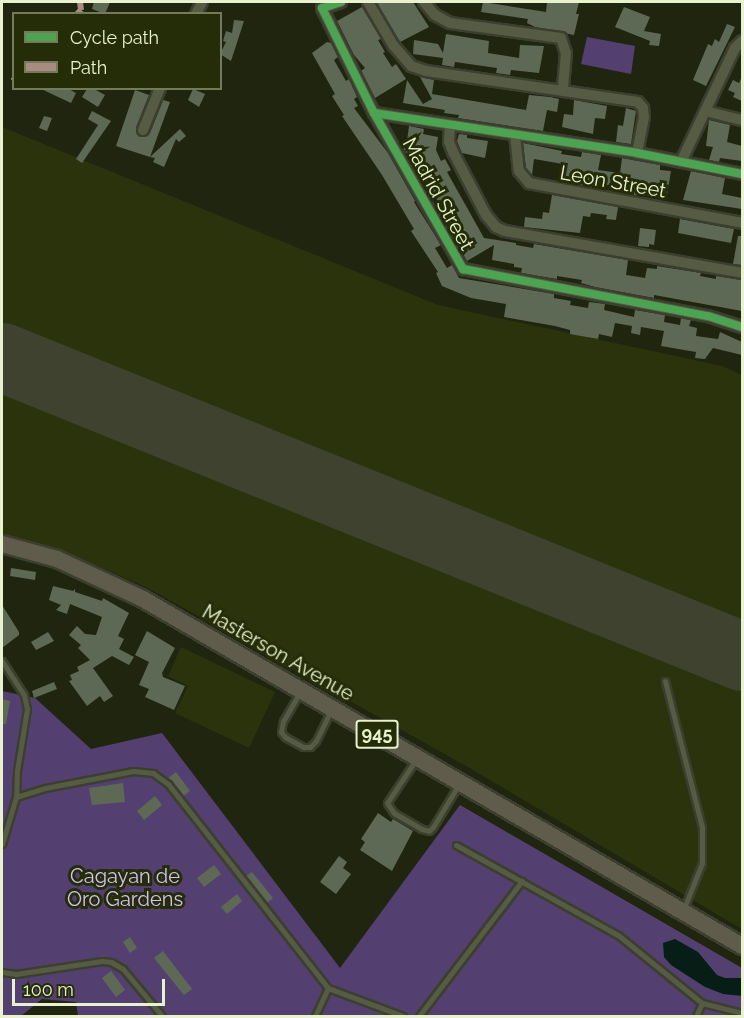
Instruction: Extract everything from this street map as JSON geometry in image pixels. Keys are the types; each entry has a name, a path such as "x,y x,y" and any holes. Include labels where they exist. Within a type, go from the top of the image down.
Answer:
{"main road":[{"name":"Masterson Avenue","path":"2,544 57,559 133,594 742,946"}],"street":[{"name":"Madrid Street","path":"341,2 322,8 374,113 463,269 708,316 742,327"},
{"path":"368,2 393,45 411,66 426,71 638,102 643,108 644,117 637,153"},
{"path":"424,2 435,15 450,23 561,38 566,53 563,91"},
{"path":"681,162 735,48 742,41"},
{"path":"143,130 159,90"},
{"path":"705,111 742,120"},
{"path":"374,113 637,153 742,174"},
{"path":"450,126 449,142 453,152 486,215 496,227 505,231 742,273"},
{"name":"Leon Street","path":"515,135 519,171 530,183 742,223"}],"lane":[{"path":"2,661 24,695 27,709 16,797 2,844"},
{"path":"665,681 702,827 702,863 683,912"},
{"path":"300,690 283,722 281,732 285,738 303,747 310,747 316,741 332,708"},
{"path":"417,758 387,803 394,813 429,831 460,782"},
{"path":"16,797 45,788 133,771 153,773 161,777 328,988 403,1017"},
{"path":"456,845 618,935 702,1003 742,1013"},
{"path":"419,1017 522,881"},
{"path":"2,972 16,974 102,961 111,962 123,969 162,1017"},
{"path":"315,1017 328,988"},
{"path":"696,1017 702,1003"}],"shaded area":[{"path":"2,127 438,305 722,366 742,375 742,929 468,767 148,588 61,550 2,534"},
{"path":"181,647 275,692 249,748 175,713 188,686 168,676"},
{"path":"675,939 698,952 717,975 725,978 742,978 742,996 723,994 705,987 671,965 664,957 663,943"}],"green space":[{"path":"587,37 635,46 631,74 581,64"},
{"name":"Cagayan de Oro Gardens","path":"2,691 35,698 91,749 162,733 340,968 460,805 742,968 742,1016 78,1016 76,1002 42,999 21,1016 2,1016"}],"building":[{"path":"94,2 110,2 106,12 92,9"},
{"path":"413,2 429,27 400,42 377,3"},
{"path":"483,2 546,12 547,2 579,2 574,35 535,27 527,23 528,19 481,12"},
{"path":"362,7 381,39 378,40 385,52 383,53 392,67 396,64 406,79 375,98 361,71 365,68 354,55 337,21"},
{"path":"624,7 650,17 644,31 661,34 659,46 649,45 650,41 615,27"},
{"path":"234,20 244,21 231,61 222,55 222,50 226,42 223,41 226,31 232,33"},
{"path":"727,24 735,27 706,86 693,80 708,44 712,46 715,39 719,42"},
{"path":"446,34 489,41 488,53 519,58 520,45 544,46 539,73 511,70 510,75 496,73 497,68 455,62 454,67 442,65 443,58 413,54 414,40 438,44 443,53"},
{"path":"327,42 331,43 338,57 334,60 346,81 349,79 357,97 354,99 358,106 354,108 388,153 414,202 441,245 435,248 447,268 452,265 459,278 554,294 554,298 571,301 570,305 588,308 589,302 605,304 604,310 634,317 635,310 665,315 664,322 680,325 681,318 691,320 689,326 697,328 696,336 718,339 720,332 742,342 742,355 713,348 705,359 695,358 696,352 661,346 664,331 641,327 640,335 631,333 632,326 615,323 612,337 599,334 598,339 570,334 570,330 555,326 504,317 506,304 471,298 442,286 436,273 438,272 411,231 414,229 382,175 342,116 344,115 332,96 335,94 312,53"},
{"path":"742,76 742,101 733,97 735,93 728,90 733,80 739,83"},
{"path":"420,77 434,80 432,94 526,110 529,95 550,97 559,99 557,112 547,110 543,131 458,118 459,115 444,113 445,110 403,103 407,80 423,104 432,99"},
{"path":"43,90 71,90 76,93 71,103"},
{"path":"86,90 96,90 105,95 98,107 82,97"},
{"path":"135,90 149,95 136,128 137,134 141,137 150,133 163,100 170,102 150,157 116,146"},
{"path":"193,90 205,94 199,107 188,100"},
{"path":"574,100 607,106 605,119 595,118 593,134 562,127 564,114 573,115"},
{"path":"626,108 636,111 631,144 616,142 618,125 623,126"},
{"path":"92,111 111,121 82,163 76,159 98,125 88,119"},
{"path":"44,116 52,118 47,131 39,128"},
{"path":"709,120 730,125 727,142 742,146 742,161 720,158 719,162 709,160 713,147 706,146"},
{"path":"409,126 424,129 423,134 438,137 436,150 441,161 445,159 451,170 447,172 484,238 533,248 534,244 628,260 626,275 645,278 647,268 657,269 657,266 701,273 700,276 716,279 716,276 741,280 742,311 595,287 581,283 582,280 557,276 557,279 521,273 522,268 514,267 514,264 492,260 494,245 467,261 452,235 458,232 432,192 429,194 424,185 428,183 401,145 407,141"},
{"path":"180,129 186,136 179,142 176,139 164,167 153,162 155,158 150,157"},
{"path":"459,134 467,135 467,138 488,141 485,158 462,153 457,141"},
{"path":"523,143 562,151 561,154 581,157 582,152 601,155 598,170 620,173 622,158 660,165 660,170 671,171 667,195 641,192 641,196 623,193 624,188 594,183 593,187 576,184 576,182 561,179 563,164 534,159 532,175 526,168"},
{"path":"691,171 725,178 722,194 742,198 742,209 683,200"},
{"path":"552,195 618,207 616,220 606,219 607,215 591,213 590,217 583,216 580,233 524,227 525,217 542,219 543,212 549,213"},
{"path":"680,219 734,229 731,243 678,233"},
{"path":"640,228 656,230 654,245 638,246"},
{"path":"738,236 742,236 742,265 733,264"},
{"path":"11,568 36,572 35,580 10,576"},
{"path":"53,586 73,591 75,589 75,592 102,601 103,598 129,613 118,636 124,639 119,649 134,657 129,665 112,656 93,668 113,696 104,702 100,696 87,706 69,681 72,680 70,675 79,671 77,667 90,660 78,648 81,645 69,635 77,626 85,634 96,635 102,617 70,604 67,614 56,610 61,605 49,600"},
{"path":"2,605 19,635 2,648"},
{"path":"147,631 175,648 162,673 163,677 185,686 174,710 145,697 149,689 139,685 149,662 135,655"},
{"path":"48,632 54,641 36,650 31,642"},
{"path":"54,682 57,689 34,698 32,691"},
{"path":"2,699 10,701 6,724 2,724"},
{"path":"176,772 190,791 183,796 168,778"},
{"path":"123,783 125,802 92,805 89,788"},
{"path":"155,796 162,805 144,820 137,811"},
{"path":"378,813 391,822 393,819 413,831 392,871 360,850 365,842 361,839"},
{"path":"339,856 347,862 343,868 351,874 336,894 320,882"},
{"path":"214,865 221,874 204,887 197,878"},
{"path":"252,872 273,898 267,903 246,876"},
{"path":"237,894 242,901 227,914 221,907"},
{"path":"130,937 137,948 130,953 123,942"},
{"path":"163,951 192,989 184,995 154,958"},
{"path":"111,971 125,990 116,997 102,978"}],"runway":[{"path":"2,357 742,656"}],"marked path":[{"path":"79,12 80,2"}],"cycle path":[{"path":"341,2 322,8 374,113 463,269 708,316 742,327"},
{"path":"374,113 637,153 742,174"}]}
